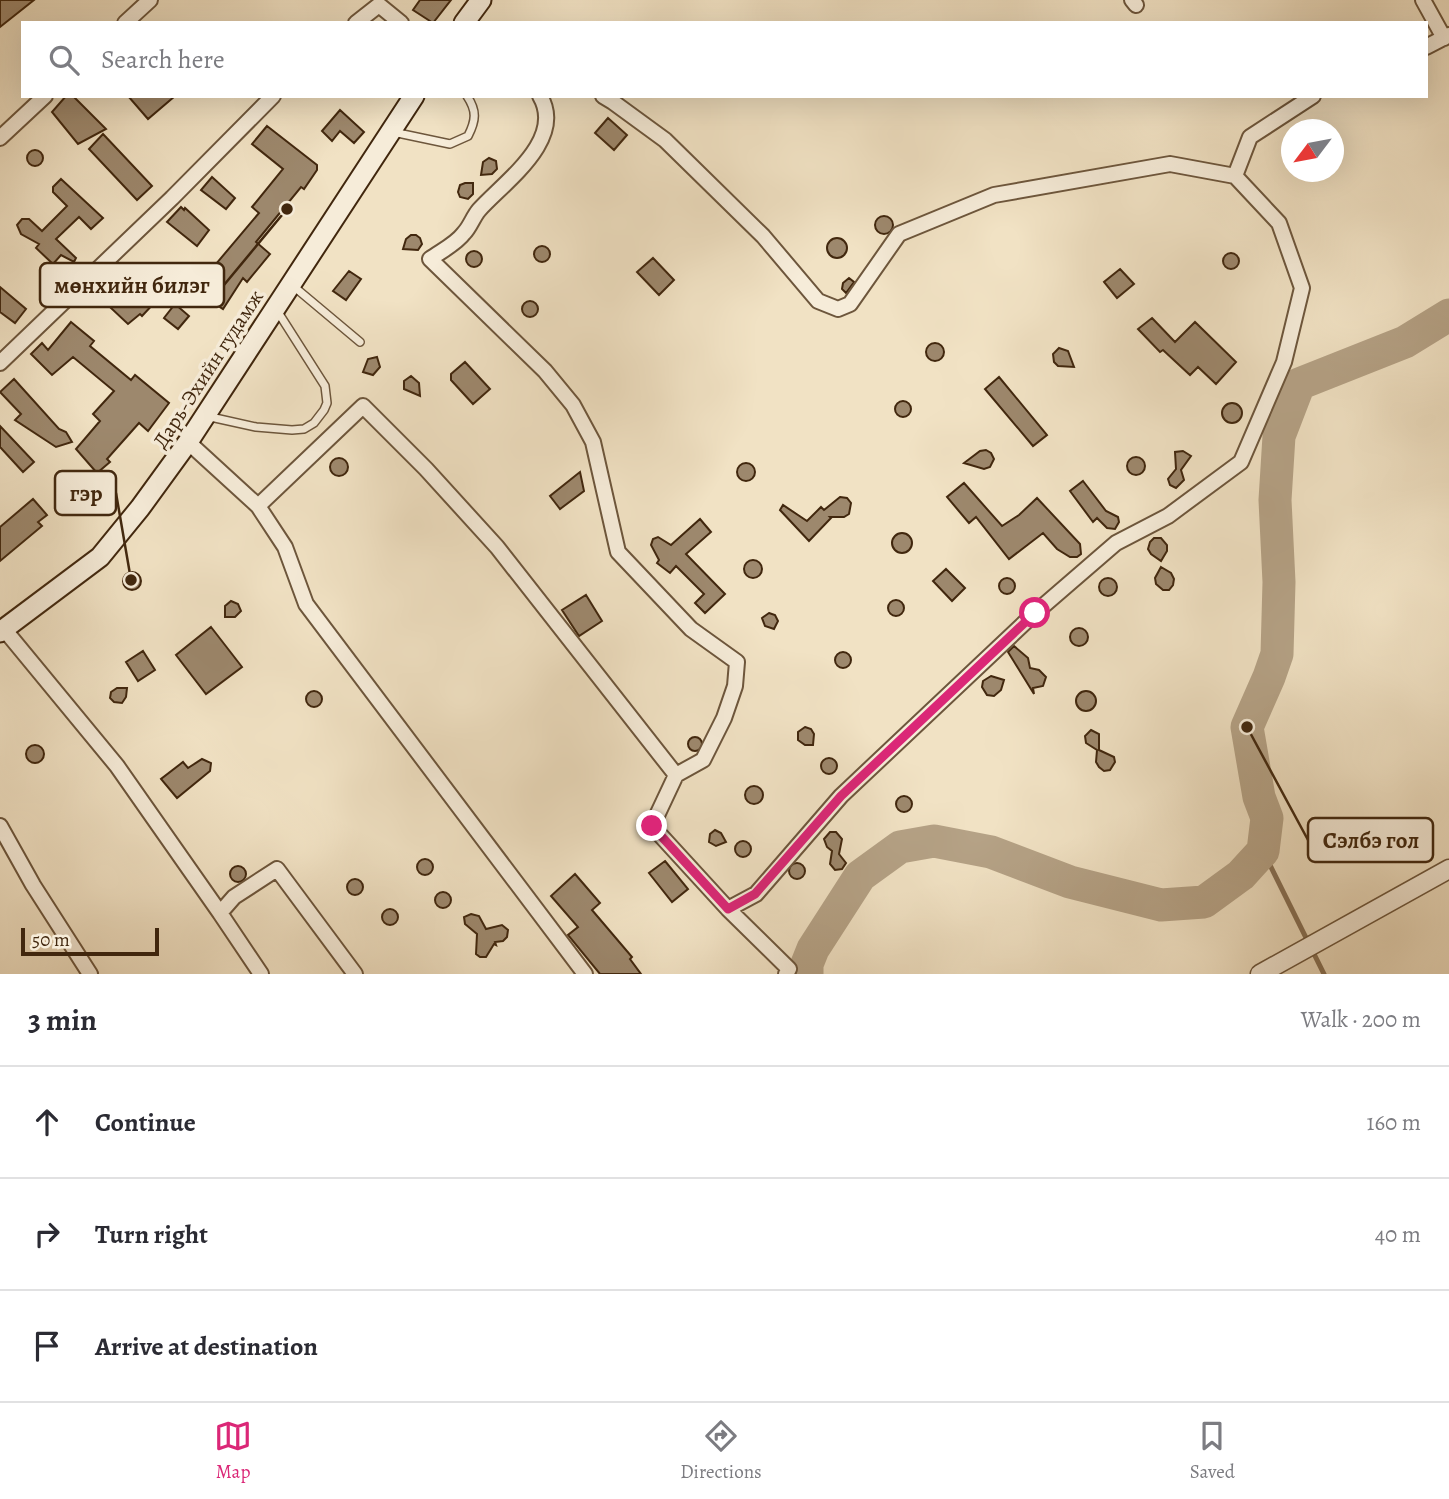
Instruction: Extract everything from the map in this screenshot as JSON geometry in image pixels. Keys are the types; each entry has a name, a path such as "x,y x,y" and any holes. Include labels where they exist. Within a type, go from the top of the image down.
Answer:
{"main road":[{"path":"467,21 481,0"},
{"name":"Дарь-Эхийн гудамж","path":"2,631 100,557 188,442 413,98"}],"street":[{"path":"127,21 149,0"},
{"path":"1423,0 1447,37 1428,46"},
{"path":"359,21 379,5 399,21"},
{"path":"0,138 43,98"},
{"path":"0,363 172,198 271,98"},
{"path":"541,98 547,117 544,135 534,150 513,177 477,212 464,234 430,259 545,371 573,405 593,442 618,552 691,629 737,662 735,686 724,718 703,760 676,775 652,826 728,909 789,969 786,974"},
{"path":"606,98 665,140 763,236 818,301 838,309 850,304 899,234 994,195 1170,164 1235,176 1279,223 1302,288 1284,362 1245,458 1168,516 1116,543 1035,613 841,796 755,894 728,909"},
{"path":"1235,176 1250,136 1310,98"},
{"path":"258,506 363,406 426,469 497,547 676,775"},
{"path":"188,442 258,506 285,547 306,604 585,974"},
{"path":"2,631 117,766 261,974"},
{"path":"0,826 33,885 90,974"},
{"path":"220,913 234,897 277,869 355,974"},
{"path":"1260,974 1448,869"}],"lane":[{"path":"391,131 450,144 468,136 475,122 475,108 468,98"},
{"path":"291,285 360,342"},
{"path":"205,416 256,427 292,430 304,429 314,423 324,410 327,403 326,386 275,308"}],"building":[{"path":"0,0 34,0 0,27"},
{"path":"420,0 451,0 435,21 430,21 413,10"},
{"path":"64,98 75,98 106,129 78,144 52,112"},
{"path":"130,98 173,98 148,119"},
{"path":"340,110 364,132 354,143 340,131 332,141 322,131"},
{"path":"608,118 627,135 614,150 595,133"},
{"path":"267,126 317,165 317,170 304,189 301,187 256,242 270,254 247,282 243,278 223,309 194,290 259,213 252,207 283,169 252,144"},
{"path":"103,134 152,186 137,200 89,149"},
{"path":"35,150 43,158 35,166 27,158"},
{"path":"489,158 496,161 497,169 492,174 481,175 483,162"},
{"path":"212,177 235,198 226,209 201,190"},
{"path":"61,179 103,218 91,229 79,217 56,239 76,258 74,262 61,255 53,264 36,248 39,244 21,234 17,225 22,219 29,219 42,231 67,206 53,192 53,187"},
{"path":"473,183 473,194 468,199 460,197 458,192 460,185"},
{"path":"181,207 209,230 197,246 167,222"},
{"path":"884,216 890,219 893,225 890,231 884,234 878,231 875,225 878,219"},
{"path":"411,235 420,238 422,244 418,250 403,249 406,239"},
{"path":"837,238 844,241 847,248 844,255 837,258 830,255 827,248 830,241"},
{"path":"539,246 545,246 550,254 548,260 539,262 534,257 534,251"},
{"path":"474,251 480,253 480,265 474,267 468,265 466,259 468,253"},
{"path":"1228,253 1234,253 1239,261 1237,267 1228,269 1223,264 1223,258"},
{"path":"653,258 674,280 659,295 637,272"},
{"path":"118,263 157,300 142,316 140,314 128,324 96,294 109,280 105,276"},
{"path":"1120,269 1134,284 1117,298 1104,282"},
{"path":"349,271 361,279 346,300 333,291"},
{"path":"849,278 854,282 846,293 842,289 843,283"},
{"path":"0,287 26,309 15,323 0,312"},
{"path":"530,301 538,309 530,317 522,309"},
{"path":"175,304 189,316 178,329 164,318"},
{"path":"1152,318 1175,342 1195,322 1236,362 1216,384 1198,367 1190,375 1163,350 1160,352 1138,329"},
{"path":"71,322 94,341 90,346 131,380 135,375 169,403 148,431 139,423 107,459 110,462 97,473 76,449 100,421 93,414 114,391 73,357 52,375 31,354 42,343 48,350"},
{"path":"935,343 941,346 944,352 941,358 935,361 929,358 926,352 929,346"},
{"path":"1059,348 1068,351 1074,367 1058,366 1054,362 1053,354"},
{"path":"377,357 380,367 373,375 363,372 368,359"},
{"path":"465,362 490,389 473,404 451,380 451,374"},
{"path":"411,376 419,383 420,396 404,389 404,381"},
{"path":"999,377 1047,435 1033,446 985,389"},
{"path":"14,379 59,429 66,432 72,442 56,447 15,420 21,414 0,392"},
{"path":"903,401 909,403 909,415 903,417 897,415 895,409 897,403"},
{"path":"1232,403 1239,406 1242,413 1239,420 1232,423 1225,420 1222,413 1225,406"},
{"path":"0,426 34,462 23,472 0,447"},
{"path":"986,450 994,459 990,467 984,469 964,463 980,451"},
{"path":"1183,451 1191,456 1181,470 1184,480 1176,488 1170,485 1168,479 1176,469 1175,452"},
{"path":"1136,457 1142,460 1145,466 1142,472 1136,475 1130,472 1127,466 1130,460"},
{"path":"339,458 345,461 348,467 345,473 339,476 333,473 330,467 333,461"},
{"path":"746,463 752,466 755,472 752,478 746,481 740,478 737,472 740,466"},
{"path":"580,472 584,491 560,509 550,496"},
{"path":"1083,481 1106,511 1118,517 1119,522 1115,529 1107,528 1097,518 1093,522 1070,491"},
{"path":"964,483 1002,526 1037,498 1080,544 1081,554 1070,557 1057,549 1043,533 1009,559 976,517 969,523 947,497"},
{"path":"840,497 847,498 851,503 849,514 844,517 830,517 809,541 780,510 783,505 807,521 821,507 824,510"},
{"path":"33,499 47,515 38,522 42,526 0,561 0,527"},
{"path":"700,519 711,532 686,554 725,594 705,613 695,603 704,594 676,566 670,573 657,563 659,560 651,545 653,539 658,537 671,545"},
{"path":"902,533 909,536 912,543 909,550 902,553 895,550 892,543 895,536"},
{"path":"1154,538 1161,538 1167,545 1167,551 1161,561 1148,549"},
{"path":"753,560 759,563 762,569 759,575 753,578 747,575 744,569 747,563"},
{"path":"1161,567 1171,573 1174,579 1169,590 1163,590 1156,584 1155,578"},
{"path":"946,569 965,588 952,601 933,581"},
{"path":"132,572 138,575 141,581 138,587 132,590 126,587 123,581 126,575"},
{"path":"1004,578 1010,578 1015,586 1013,592 1004,594 999,589 999,583"},
{"path":"1108,578 1114,581 1117,587 1114,593 1108,596 1102,593 1099,587 1102,581"},
{"path":"586,595 602,621 579,636 562,610"},
{"path":"896,600 902,602 902,614 896,616 890,614 888,608 890,602"},
{"path":"231,601 238,604 241,611 235,617 225,617 225,606"},
{"path":"769,613 775,615 778,621 774,629 765,626 762,618"},
{"path":"211,627 242,667 206,694 176,655"},
{"path":"1079,628 1085,631 1088,637 1085,643 1079,646 1073,643 1070,637 1073,631"},
{"path":"1014,646 1028,658 1030,668 1039,670 1046,677 1043,686 1033,688 1034,694 1008,652"},
{"path":"143,651 155,670 138,681 126,662"},
{"path":"843,652 849,654 849,666 843,668 837,666 835,660 837,654"},
{"path":"991,676 1004,680 1001,690 994,696 987,695 982,687 983,681"},
{"path":"117,688 127,688 122,703 114,702 110,698 111,692"},
{"path":"311,691 317,691 322,699 320,705 311,707 306,702 306,696"},
{"path":"1086,691 1093,694 1096,701 1093,708 1086,711 1079,708 1076,701 1079,694"},
{"path":"805,727 811,729 814,734 813,745 805,745 798,740 798,732"},
{"path":"1091,730 1099,734 1099,750 1114,757 1115,762 1110,770 1104,771 1099,767 1096,762 1097,750 1086,743 1085,736"},
{"path":"695,737 700,739 700,749 695,751 690,749 688,744 690,739"},
{"path":"35,745 41,748 44,754 41,760 35,763 29,760 26,754 29,748"},
{"path":"829,758 835,760 835,772 829,774 823,772 821,766 823,760"},
{"path":"202,759 211,763 210,771 177,798 161,779 183,762 188,768"},
{"path":"750,786 758,786 763,795 761,802 750,804 745,799 745,791"},
{"path":"901,796 907,796 912,804 910,810 901,812 896,807 896,801"},
{"path":"715,830 721,833 726,842 716,846 709,842 710,834"},
{"path":"830,832 836,832 842,839 839,854 846,863 842,869 835,870 830,864 832,851 824,839"},
{"path":"743,841 749,843 749,855 743,857 737,855 735,849 737,843"},
{"path":"422,859 428,859 433,867 431,873 422,875 417,870 417,864"},
{"path":"665,861 688,889 672,902 649,873"},
{"path":"797,863 803,865 803,877 797,879 791,877 789,871 791,865"},
{"path":"238,866 244,868 244,880 238,882 232,880 230,874 232,868"},
{"path":"575,874 600,903 592,910 632,957 630,959 641,974 600,974 568,935 578,927 551,896"},
{"path":"352,879 358,879 363,887 361,893 352,895 347,890 347,884"},
{"path":"440,892 446,892 451,900 449,906 440,908 435,903 435,897"},
{"path":"387,909 393,909 398,917 396,923 387,925 382,920 382,914"},
{"path":"471,914 479,916 486,929 502,925 508,930 507,937 503,941 495,942 496,945 494,944 486,957 476,954 477,934 465,924 464,917"}],"waterway":[{"path":"807,974 807,964 813,949 860,876 900,847 934,841 991,852 1070,882 1161,905 1204,902 1241,875 1263,851 1267,818 1259,797 1247,727 1277,654 1279,582 1275,500 1279,436 1299,384 1405,342 1449,315"},
{"path":"1263,851 1324,974"}],"place":[{"name":"мөнхийн билэг","path":"287,209"},
{"name":"гэр","path":"131,580"},
{"name":"Сэлбэ гол","path":"1247,727"}],"route":[{"path":"652,826 728,909 755,894 841,796 1035,613"}]}
